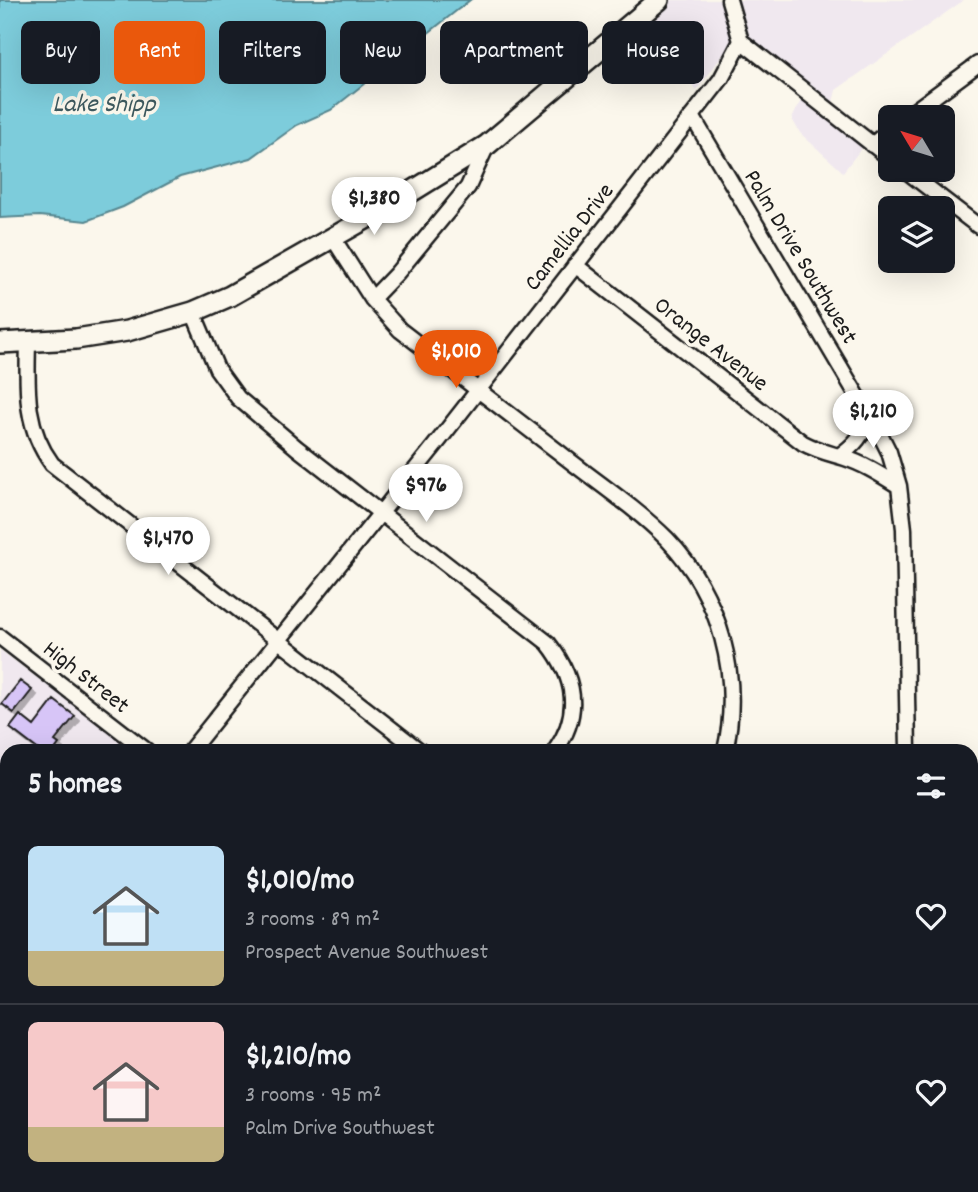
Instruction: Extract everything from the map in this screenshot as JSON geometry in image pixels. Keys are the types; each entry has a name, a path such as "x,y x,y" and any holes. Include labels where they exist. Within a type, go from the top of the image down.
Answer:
{"street":[{"path":"0,343 114,334 193,312 230,296 333,238 487,145 659,0"},
{"path":"729,0 741,41 878,149"},
{"name":"Camellia Drive","path":"196,744 382,512 721,79 741,41"},
{"path":"922,105 978,64"},
{"name":"Palm Drive Southwest","path":"692,116 889,452 899,486 906,574 908,744"},
{"path":"872,145 878,140"},
{"path":"372,299 397,274 468,187 487,145"},
{"path":"922,182 975,219"},
{"path":"333,238 372,299 400,330 644,518 670,542 706,595 726,652 732,704 726,744"},
{"name":"Orange Avenue","path":"575,265 803,443 821,453 839,456 870,468 899,486"},
{"path":"193,312 217,369 238,398 297,448 542,637 559,658 570,685 572,712 566,734 560,744"},
{"path":"28,342 27,378 31,422 38,443 52,464 411,744"},
{"path":"839,456 859,440 869,416"},
{"name":"High Street","path":"0,637 138,744"}],"shaded area":[{"path":"669,0 723,0 734,40 704,80 704,21 646,20"},
{"path":"736,0 964,0 836,90 832,106 746,38"},
{"path":"691,84 701,84 696,91"},
{"path":"802,98 864,145 843,172 800,133 792,119"},
{"path":"0,650 126,744 0,744"}],"water":[{"name":"Lake Shipp","path":"0,0 470,0 440,21 426,35 426,21 340,21 340,84 364,84 331,110 297,125 251,158 180,177 123,207 86,221 40,216 0,218"}],"building":[{"path":"20,681 32,690 14,713 2,704"},
{"path":"54,700 75,716 55,741 59,744 31,744 10,728 20,715 34,726"}]}
